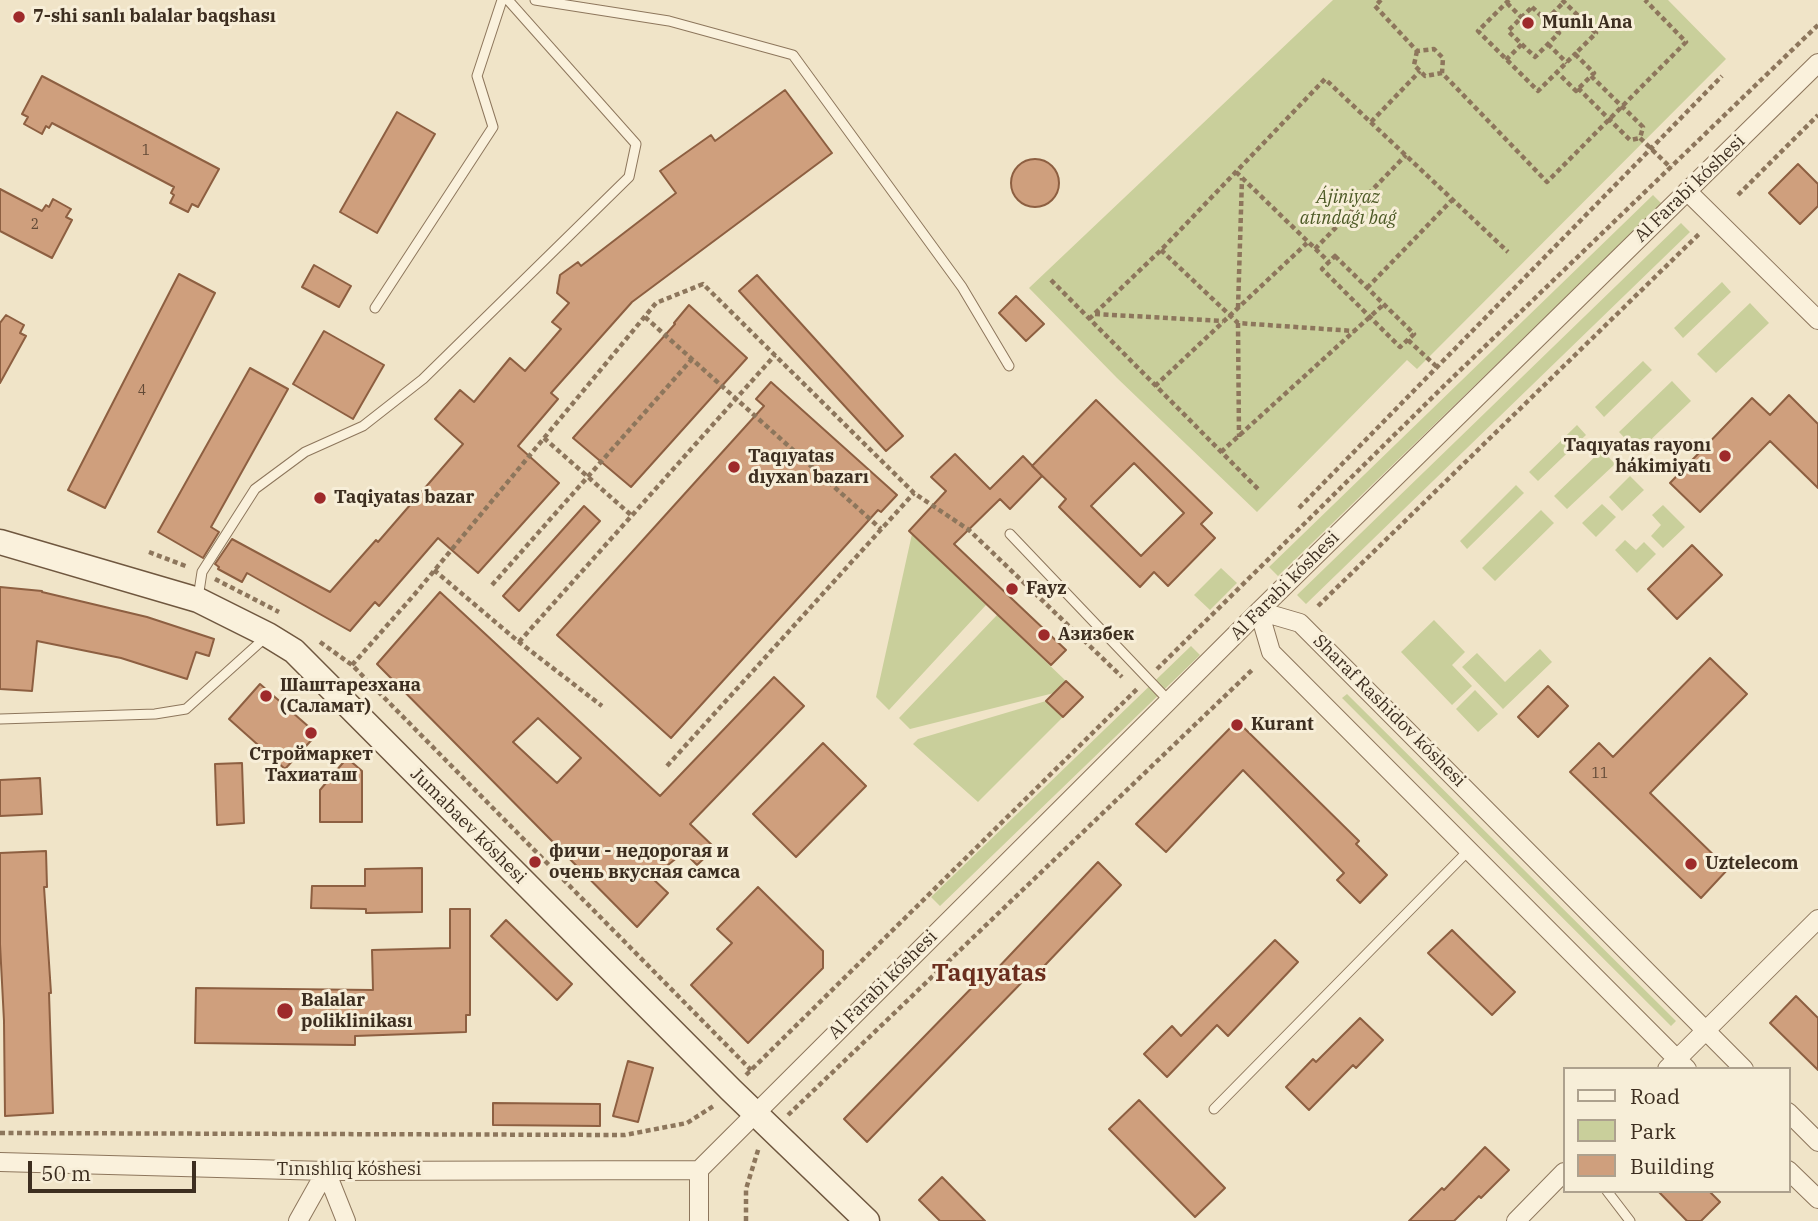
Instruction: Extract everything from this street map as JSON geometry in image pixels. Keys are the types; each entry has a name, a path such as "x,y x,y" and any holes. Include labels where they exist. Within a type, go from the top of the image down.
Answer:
{"street":[{"name":"Al Farabi kóshesi","path":"699,1170 1259,611 1818,62"},
{"path":"1687,191 1818,320"},
{"name":"Jumabaev kóshesi","path":"0,542 198,600 294,651 867,1221"},
{"path":"1259,611 1272,652 1677,1065 1705,1030 1818,919"},
{"name":"Sharaf Rashidov kóshesi","path":"1259,611 1300,623 1742,1067"},
{"path":"1790,1114 1818,1142"},
{"name":"Tınıshlıq kóshesi","path":"0,1162 326,1171 699,1170"},
{"path":"699,1170 699,1221"},
{"path":"298,1221 326,1171"},
{"path":"326,1171 346,1221"},
{"path":"1790,1172 1818,1199"},
{"path":"1516,1221 1562,1174"}],"lane":[{"path":"375,308 493,127 477,76 502,0"},
{"path":"198,600 202,572 255,489 305,452 363,426 423,379 629,177 636,144 508,0"},
{"path":"535,0 669,21 793,55 962,287 1009,366"},
{"path":"1010,534 1169,701"},
{"path":"0,719 155,714 186,709 268,635"},
{"path":"1214,1109 1469,850"},
{"path":"1609,1193 1630,1221"}],"path":[{"path":"1381,0 1374,6 1418,51"},
{"path":"1441,73 1547,182 1686,42 1645,0"},
{"path":"1522,18 1508,1 1478,32 1538,91 1596,33 1564,1 1546,20"},
{"path":"1532,7 1559,33 1535,57 1508,31 1522,18 1532,7"},
{"path":"743,1078 1440,391 1818,25"},
{"path":"1506,60 1522,44"},
{"path":"1548,44 1567,63"},
{"path":"1418,51 1434,49 1443,58 1441,73"},
{"path":"1418,51 1414,65 1425,76 1441,73"},
{"path":"1557,72 1576,91 1594,73 1575,54"},
{"path":"1371,122 1420,71"},
{"path":"1591,76 1643,127 1640,138"},
{"path":"1299,508 1722,76"},
{"path":"1089,319 1161,250 1325,79 1508,252"},
{"path":"1578,88 1630,140 1640,138"},
{"path":"1738,195 1818,115"},
{"path":"1640,138 1671,169"},
{"path":"1315,249 1406,155"},
{"path":"1236,172 1329,262"},
{"path":"1238,308 1242,178"},
{"path":"1367,288 1452,200"},
{"path":"1318,606 1699,234"},
{"path":"1155,386 1307,243"},
{"path":"1161,250 1238,323 1354,331"},
{"path":"1335,256 1367,288 1413,334 1401,347 1322,269 1335,256"},
{"path":"1051,280 1258,489"},
{"path":"352,665 435,570 656,303 703,284 914,493 969,530 1136,690"},
{"path":"1221,452 1384,304"},
{"path":"1094,314 1224,321"},
{"path":"645,316 881,529"},
{"path":"1238,323 1239,437"},
{"path":"1408,340 1437,367"},
{"path":"519,642 775,355"},
{"path":"492,585 692,359"},
{"path":"544,438 631,515"},
{"path":"667,766 914,493"},
{"path":"435,570 519,642 602,706"},
{"path":"785,1117 1252,670"},
{"path":"0,1133 625,1135 687,1123 718,1103"},
{"path":"746,1221 746,1189 761,1144"}],"green space":[{"name":"Ájiniyaz atındaǵı baǵ","path":"1333,0 1668,0 1726,59 1417,369 1407,360 1257,512 1117,378 1029,288"},
{"path":"1653,195 1662,204 1278,576 1269,567"},
{"path":"1681,223 1690,232 1306,604 1297,595"},
{"path":"1722,282 1731,292 1683,338 1674,328"},
{"path":"1750,303 1769,323 1716,373 1697,354"},
{"path":"1643,361 1652,370 1604,417 1595,407"},
{"path":"1672,381 1691,401 1638,452 1619,432"},
{"path":"1577,425 1586,435 1538,481 1529,472"},
{"path":"1602,450 1615,464 1567,509 1554,496"},
{"path":"1630,476 1644,490 1622,511 1609,497"},
{"path":"1516,485 1524,493 1467,549 1460,541"},
{"path":"1602,504 1616,517 1596,537 1582,523"},
{"path":"1663,505 1685,527 1663,548 1651,536 1661,525 1652,515"},
{"path":"1541,510 1554,523 1495,581 1482,568"},
{"path":"912,534 986,605 889,710 876,697"},
{"path":"1625,540 1636,550 1644,542 1656,554 1637,573 1615,550"},
{"path":"1221,568 1237,583 1210,610 1194,595"},
{"path":"997,615 1066,681 1054,693 910,729 899,718"},
{"path":"1434,620 1465,652 1452,665 1472,686 1452,705 1401,652"},
{"path":"1191,646 1200,655 940,906 931,897"},
{"path":"1540,649 1552,662 1503,709 1462,667 1477,653 1505,682"},
{"path":"1475,690 1498,714 1478,732 1456,709"},
{"path":"1347,694 1676,1021 1671,1026 1342,698"},
{"path":"1046,701 1063,717 978,802 913,744 918,739"}],"building":[{"path":"42,76 219,169 198,207 192,204 188,212 170,203 174,187 52,123 49,128 46,126 42,134 24,124 28,117 22,114"},
{"path":"785,90 832,153 632,302 551,393 558,399 518,446 559,483 478,573 438,538 379,606 375,602 350,631 247,573 242,582 218,569 215,564 232,539 330,592 376,540 378,542 463,444 435,419 460,390 474,402 510,358 525,371 561,329 552,322 569,303 557,293 560,275 578,262 581,266 676,193 660,171 711,135 715,141"},
{"path":"397,112 435,134 377,233 340,212"},
{"path":"1035,159 1052,166 1059,183 1052,200 1035,207 1018,200 1011,183 1018,166"},
{"path":"1798,164 1818,184 1818,206 1800,224 1769,193"},
{"path":"0,189 42,211 46,205 49,207 53,199 71,209 66,217 72,220 52,258 0,231"},
{"path":"314,265 351,286 339,307 302,287"},
{"path":"179,274 215,293 105,508 68,490"},
{"path":"757,275 903,436 886,451 739,291"},
{"path":"1016,296 1044,324 1026,341 999,313"},
{"path":"689,305 747,358 631,487 573,438"},
{"path":"6,315 24,325 20,333 26,336 0,383 0,323"},
{"path":"324,331 384,365 353,419 293,384"},
{"path":"250,368 288,389 211,527 219,532 203,558 158,532"},
{"path":"771,382 897,495 881,512 878,510 671,738 557,635 764,406 756,399"},
{"name":"Taqıyatas rayonı hákimiyatı","path":"1789,395 1818,424 1818,488 1770,441 1700,512 1670,483 1752,398 1770,415"},
{"path":"1096,400 1212,513 1201,524 1215,538 1168,586 1154,572 1140,587 1059,507 1066,499 1032,466","holes":["1134,463 1184,513 1141,556 1091,506"]},
{"path":"955,454 990,489 1023,456 1042,476 1010,509 1000,499 954,544 1066,650 1051,665 909,531 946,491 931,477"},
{"path":"584,506 600,521 519,611 503,596"},
{"path":"1692,545 1722,575 1677,619 1648,589"},
{"path":"0,587 42,591 147,617 214,639 209,656 196,652 187,679 121,658 37,641 32,691 0,689"},
{"path":"440,592 660,796 774,677 804,706 690,824 715,848 697,865 684,852 652,878 668,893 637,927 377,664","holes":["538,718 581,758 557,783 513,742"]},
{"path":"1710,658 1747,694 1650,793 1728,869 1701,898 1570,772 1599,743 1613,757"},
{"path":"1066,681 1083,697 1063,717 1046,701"},
{"path":"260,684 317,734 285,769 229,719"},
{"path":"1548,686 1568,706 1538,737 1518,717"},
{"path":"1237,721 1359,841 1356,844 1387,875 1360,903 1337,880 1344,873 1243,770 1166,852 1136,824"},
{"path":"823,743 866,786 796,857 753,814"},
{"path":"347,758 362,771 362,822 320,822 320,790"},
{"path":"242,763 244,823 217,825 215,764"},
{"path":"40,778 42,814 0,816 0,780"},
{"path":"46,851 47,887 44,887 51,993 53,1113 5,1116 0,853"},
{"path":"1098,862 1121,885 1029,982 1026,978 867,1142 844,1119 991,968 995,971"},
{"path":"422,868 422,912 366,913 366,909 311,908 312,886 365,886 365,869"},
{"path":"758,887 823,951 823,968 748,1043 691,985 732,943 717,929"},
{"path":"450,909 470,909 470,1015 466,1015 466,1032 355,1036 355,1045 195,1043 196,988 373,990 372,950 450,948"},
{"path":"506,920 572,984 557,1000 491,936"},
{"path":"1452,930 1515,992 1492,1015 1428,953"},
{"path":"1275,940 1298,962 1228,1036 1217,1025 1167,1077 1144,1054 1172,1026 1181,1036"},
{"path":"1796,996 1818,1018 1818,1070 1770,1023"},
{"path":"1360,1018 1383,1040 1356,1068 1353,1065 1309,1110 1286,1087 1313,1059 1316,1062"},
{"path":"628,1061 653,1068 638,1122 613,1116"},
{"path":"1139,1100 1225,1188 1195,1217 1109,1129"},
{"path":"493,1103 600,1104 600,1126 493,1125"},
{"path":"1485,1147 1509,1170 1481,1198 1479,1196 1454,1221 1409,1221 1442,1188 1444,1190"},
{"path":"942,1177 985,1221 940,1221 919,1200"},
{"path":"1660,1193 1711,1193 1720,1202 1701,1221 1687,1221"}],"place":[{"name":"7-shi sanlı balalar baqshası","path":"19,17"},
{"name":"Munlı Ana","path":"1528,23"},
{"name":"Taqıyatas rayonı hákimiyatı","path":"1725,456"},
{"name":"Taqıyatas dıyxan bazarı","path":"734,467"},
{"name":"Taqiyatas bazar","path":"320,498"},
{"name":"Fayz","path":"1012,589"},
{"name":"Азизбек","path":"1044,635"},
{"name":"Шаштарезхана (Саламат)","path":"266,696"},
{"name":"Kurant","path":"1237,725"},
{"name":"Строймаркет Тахиаташ","path":"311,733"},
{"name":"фичи - недорогая и очень вкусная самса","path":"535,862"},
{"name":"Uztelecom","path":"1691,864"},
{"name":"Balalar poliklinikası","path":"285,1011"}],"district":[{"name":"Taqıyatas","path":"989,974"}]}
